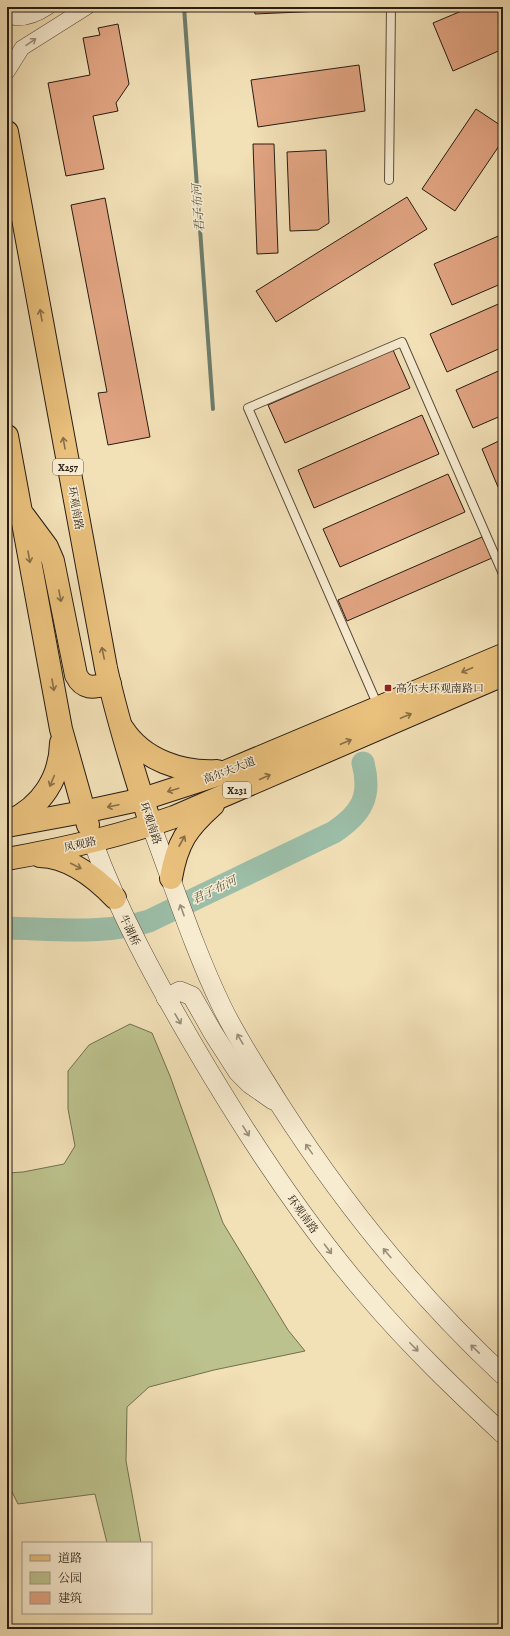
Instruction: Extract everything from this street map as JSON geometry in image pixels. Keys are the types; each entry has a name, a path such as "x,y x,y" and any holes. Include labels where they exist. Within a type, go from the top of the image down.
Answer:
{"main road":[{"name":"环观南路","path":"7,132 96,620 119,723 151,825"},
{"path":"7,436 61,729 83,812 93,842"},
{"path":"21,512 47,547 53,560 76,675 79,682 85,686 93,687 110,684"},
{"name":"X231","path":"371,718 503,654"},
{"name":"X231","path":"371,718 503,674"},
{"name":"高尔夫大道","path":"151,825 181,814 236,779 318,744 371,718"},
{"path":"119,723 128,737 138,747 165,763 236,779 219,800 188,830 179,846 170,878"},
{"path":"7,823 30,810 41,799 50,786 60,756 61,729"},
{"name":"高尔夫大道","path":"143,799 174,790 236,779"},
{"name":"X231","path":"7,826 143,799"},
{"name":"凤观路","path":"16,857 93,842 151,825"},
{"path":"16,857 45,856 76,866 93,878 115,898"}],"street":[{"path":"7,16 12,18 26,18 39,13 48,7"},
{"path":"7,72 22,48 86,7"},
{"name":"环观南路","path":"151,825 170,878"},
{"path":"93,842 115,898"},
{"path":"170,878 194,942 223,1008 280,1105 315,1157 372,1235 432,1306 503,1375"},
{"name":"牛湖桥","path":"115,898 146,961"},
{"name":"环观南路","path":"146,961 215,1081 262,1155 313,1229 341,1265 402,1335 503,1434"},
{"path":"166,998 180,991 192,996 238,1072 250,1084 280,1105"}],"lane":[{"path":"389,180 391,7"},
{"path":"371,718 248,408 402,342 503,574"}],"green space":[{"path":"130,1024 152,1033 170,1076 223,1223 288,1330 305,1351 214,1370 149,1387 127,1407 126,1461 141,1542 107,1542 95,1494 18,1504 7,1482 7,1173 23,1172 64,1164 75,1146 68,1109 68,1071 89,1045"}],"building":[{"path":"254,7 367,7 367,9 255,14"},
{"path":"471,7 503,7 503,49 453,71 433,23"},
{"path":"118,24 129,84 116,103 118,111 93,116 104,169 66,176 48,83 90,75 83,38 100,35 98,28"},
{"path":"359,65 365,111 258,127 251,80"},
{"path":"476,109 503,127 503,140 455,211 422,189"},
{"path":"253,144 274,144 278,253 257,254"},
{"path":"326,150 329,223 318,230 290,231 287,152"},
{"path":"407,197 427,229 276,322 256,291"},
{"path":"105,198 150,437 108,445 98,393 107,392 71,205"},
{"path":"503,234 503,283 452,305 434,264"},
{"path":"503,302 503,347 447,372 430,334"},
{"path":"393,350 410,388 285,443 268,405"},
{"path":"503,369 503,415 473,428 456,390"},
{"path":"422,415 439,454 314,508 298,470"},
{"path":"503,439 503,485 498,487 482,449"},
{"path":"448,474 465,512 340,567 323,529"},
{"path":"482,537 492,558 347,621 338,600"}],"waterway":[{"name":"君子布河","path":"184,7 213,409"},
{"name":"君子布河","path":"7,928 97,930 149,921 334,832 351,818 362,804 366,786 363,763"}],"place":[{"name":"高尔夫环观南路口","path":"388,688"}]}
